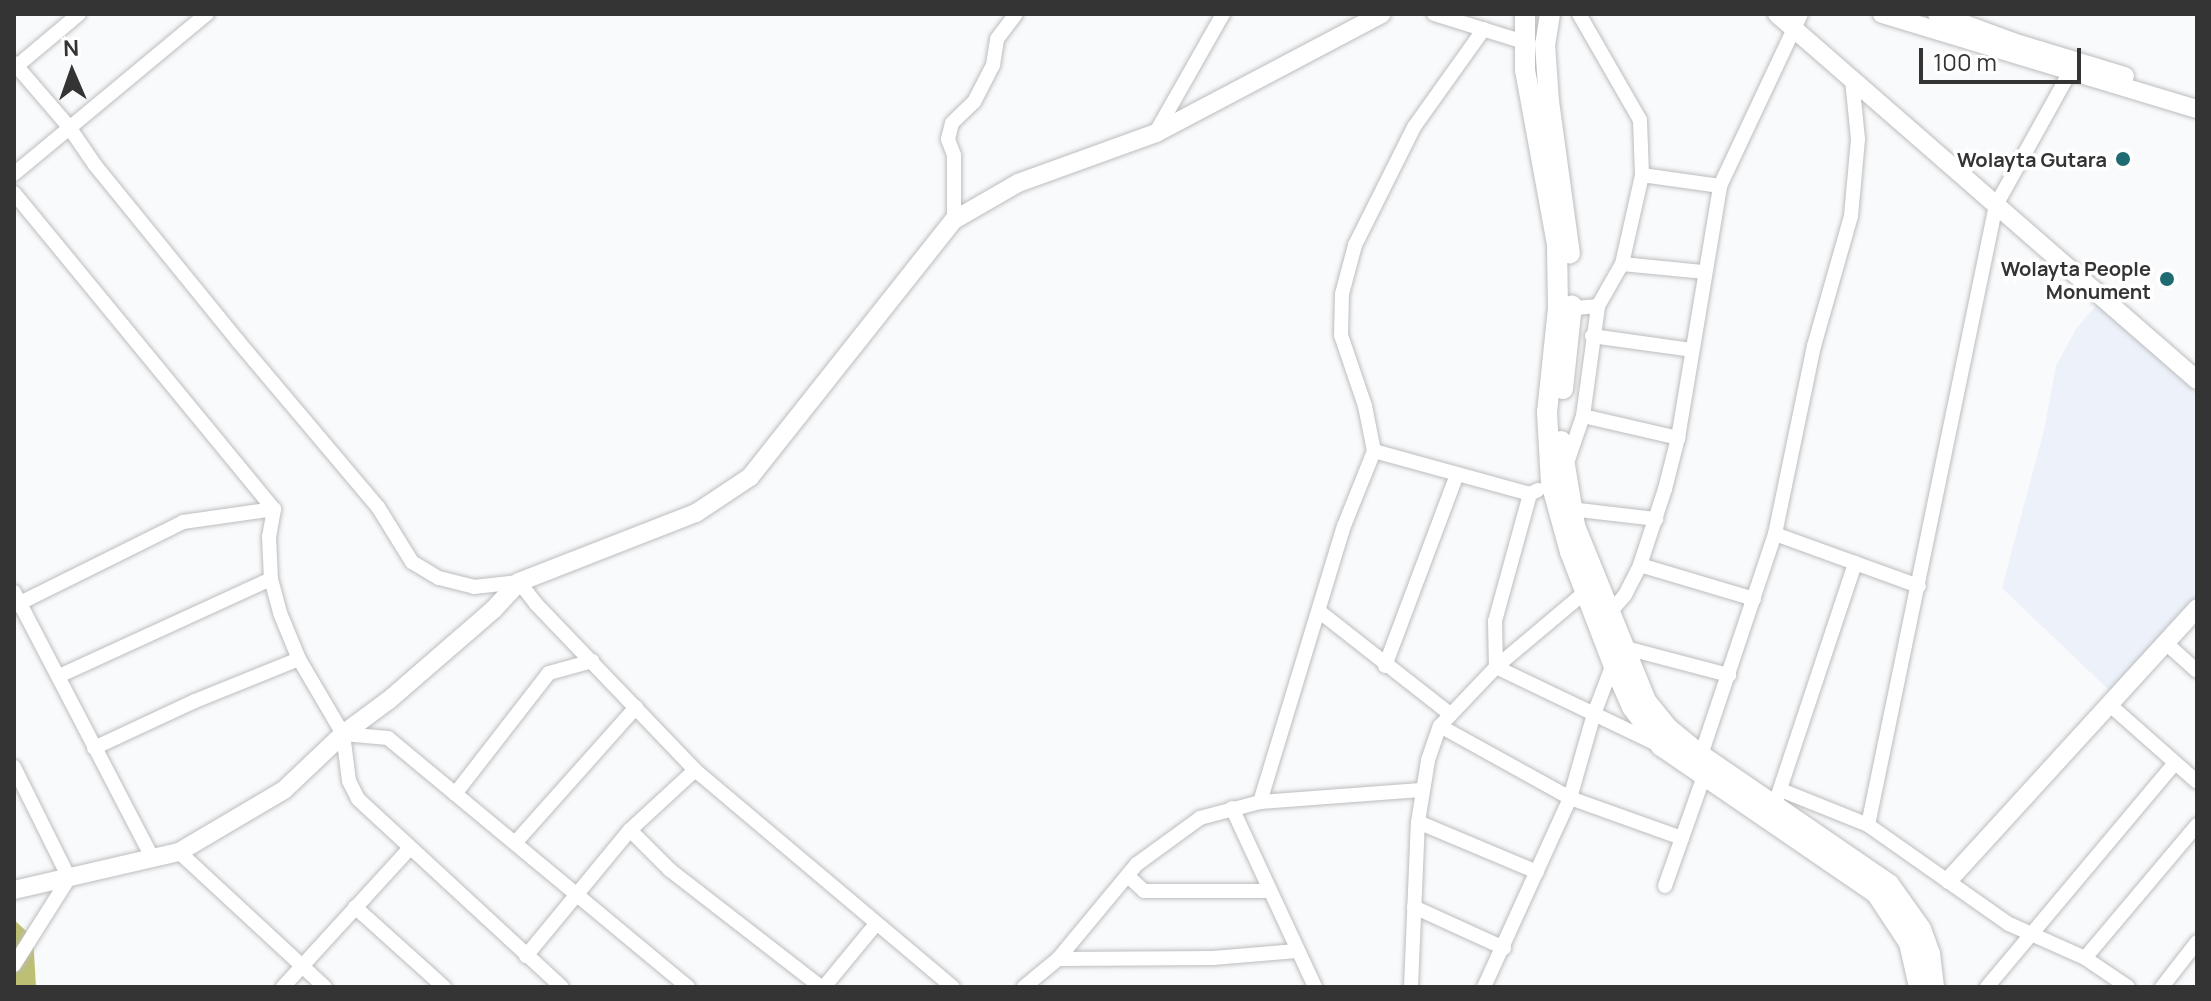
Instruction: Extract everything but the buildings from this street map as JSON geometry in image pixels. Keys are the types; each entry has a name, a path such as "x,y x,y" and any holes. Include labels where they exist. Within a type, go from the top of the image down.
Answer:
{"highway":[{"path":"1525,14 1525,70 1557,245 1565,309"},
{"path":"1550,14 1545,44 1549,101 1567,220 1556,512 1585,592 1604,619"},
{"path":"1558,478 1571,509 1632,707 1661,746 1700,767 1777,798 1889,884 1905,903 1930,954 1934,987"},
{"path":"1617,656 1646,701 1700,767 1876,893 1909,943 1919,987"}],"main road":[{"path":"14,890 179,852 284,790 343,734 389,700 493,610 519,582 696,513 750,477 954,220 1018,183 1156,133 1382,14"},
{"path":"1777,14 1797,21 1852,80 2197,380"},
{"path":"1882,14 2197,97"},
{"path":"1937,14 2074,67 2197,109"},
{"path":"1949,880 2197,608"}],"street":[{"path":"79,14 15,64 69,127 95,165 238,341 378,507 412,562 439,578 474,587 519,582 695,770 953,987"},
{"path":"14,174 207,14"},
{"path":"954,220 954,155 948,139 952,123 974,102 993,65 997,39 1016,14"},
{"path":"1156,133 1223,14"},
{"path":"1434,14 1524,42"},
{"path":"1496,667 1495,621 1530,494 1558,478 1583,416 1598,306 1622,264 1642,175 1640,120 1579,14"},
{"path":"1604,619 1640,565 1678,438 1703,272 1720,186 1797,21"},
{"path":"1260,802 1287,703 1320,612 1344,526 1374,451 1365,406 1341,335 1342,294 1355,245 1414,127 1484,29"},
{"path":"1868,825 1996,205 2074,67"},
{"path":"1665,886 1775,534 1814,346 1851,216 1858,139 1852,80"},
{"path":"1642,175 1720,186"},
{"path":"14,193 274,509 269,537 271,579 280,613 299,659 343,734 349,781 358,799 562,987"},
{"path":"1622,264 1703,272"},
{"path":"1565,309 1598,306"},
{"path":"1592,336 1691,350"},
{"path":"1583,416 1678,438"},
{"path":"1374,451 1530,494"},
{"path":"1385,666 1457,474"},
{"path":"152,857 59,676 16,601 183,522 274,509"},
{"path":"1571,509 1656,519"},
{"path":"1775,534 1919,586"},
{"path":"1855,563 1777,798 1868,825 2009,924 2085,958 2128,987"},
{"path":"1640,565 1754,599"},
{"path":"59,676 271,579"},
{"path":"1411,987 1421,790 1440,726 1449,713 1496,667 1585,592"},
{"path":"1320,612 1385,666 1449,713"},
{"path":"2167,644 2197,671"},
{"path":"1484,987 1570,798 1594,714 1617,656 1729,675"},
{"path":"94,748 195,701 299,659"},
{"path":"455,794 549,673 592,661"},
{"path":"1496,667 1661,746"},
{"path":"2110,705 2197,782"},
{"path":"515,843 636,707"},
{"path":"1440,726 1570,798 1682,838"},
{"path":"343,734 388,738 688,987"},
{"path":"1987,987 2174,764"},
{"path":"14,767 69,878 14,965"},
{"path":"526,956 630,830 695,770"},
{"path":"1024,987 1058,959 1137,864 1200,818 1260,802 1421,790"},
{"path":"1232,808 1315,987"},
{"path":"1418,822 1537,872"},
{"path":"2085,958 2197,825"},
{"path":"630,830 670,870 822,987 876,924"},
{"path":"283,987 410,848"},
{"path":"179,852 325,987"},
{"path":"1128,876 1144,891 1268,891"},
{"path":"355,907 444,987"},
{"path":"1414,907 1504,948"},
{"path":"2162,987 2197,942"},
{"path":"1058,959 1213,958 1297,951"}],"shaded area":[{"path":"2098,303 2197,394 2197,600 2112,693 2002,588 2044,430 2056,366 2076,329"}],"green space":[{"path":"14,920 33,937 36,987 14,987"}],"place":[{"name":"Wolayta Gutara","path":"2123,159"},
{"name":"Wolayta People Monument","path":"2167,279"}]}
